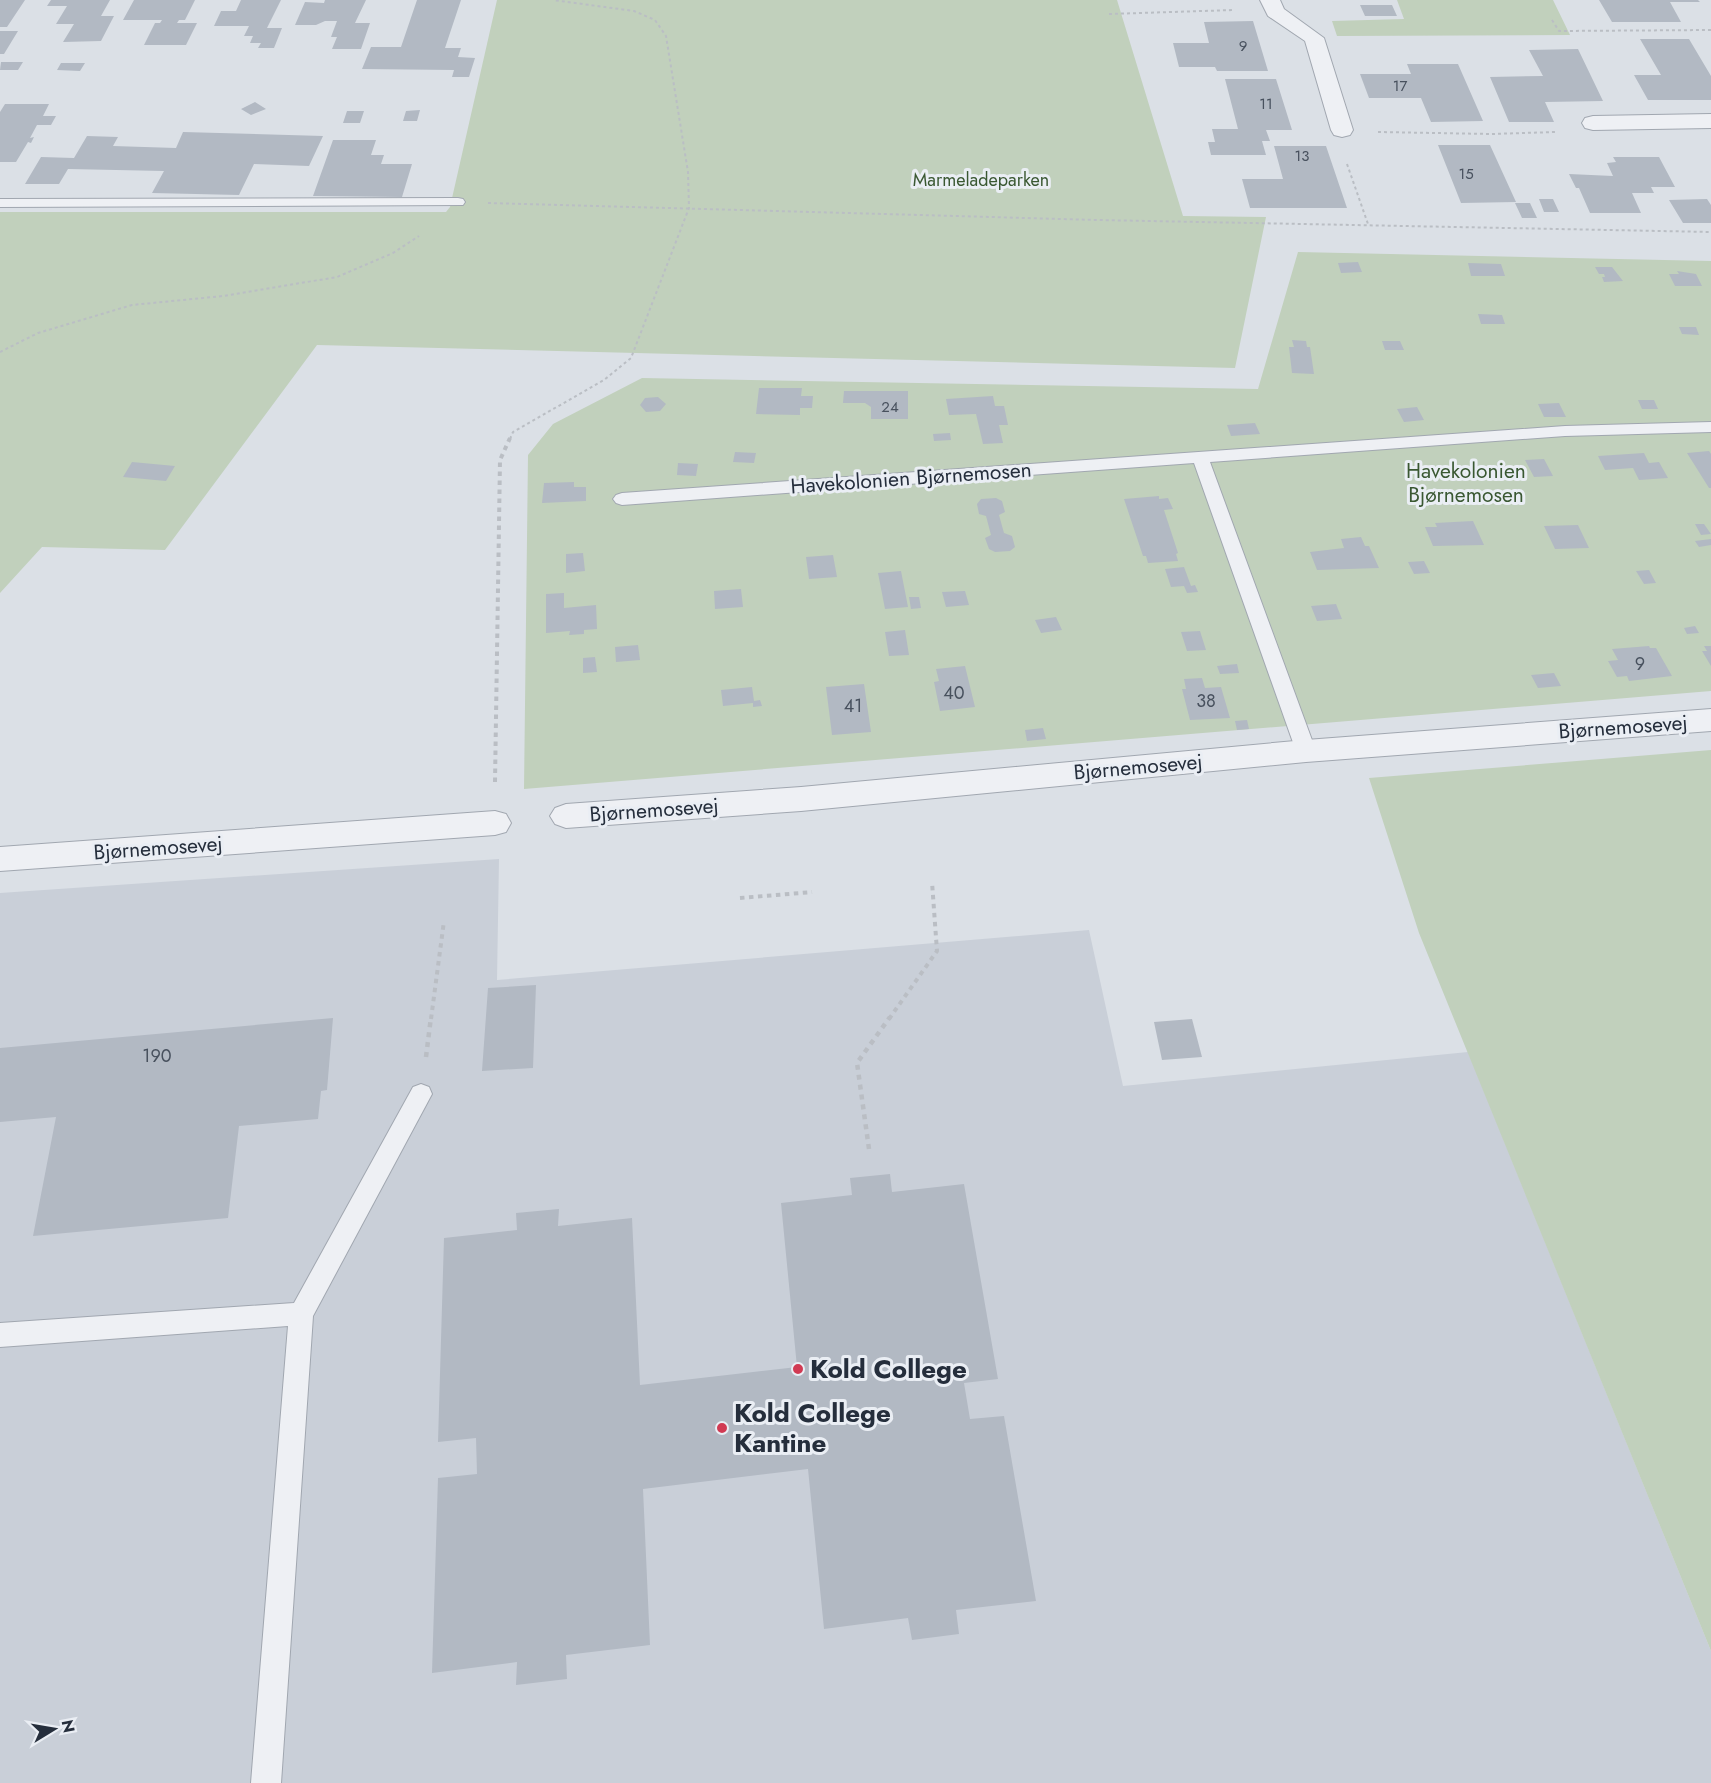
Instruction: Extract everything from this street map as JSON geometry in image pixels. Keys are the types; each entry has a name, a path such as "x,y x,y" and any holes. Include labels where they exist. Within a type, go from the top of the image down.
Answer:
{"street":[{"path":"1272,4 1275,12 1314,38 1342,130"},
{"path":"1593,123 1711,121"},
{"name":"Bjørnemosevej","path":"566,816 801,798 1306,751 1711,720"},
{"name":"Bjørnemosevej","path":"0,860 495,823"}],"lane":[{"path":"0,203 458,202"},
{"name":"Havekolonien Bjørnemosen","path":"622,499 1565,431 1711,426"},
{"path":"1200,457 1306,751"},
{"path":"266,1783 301,1314 421,1094"},
{"path":"0,1335 301,1314"}],"path":[{"path":"495,823 500,460 513,432 604,380 631,358 689,208 688,172 666,36 655,20 634,11 553,0"},
{"path":"1110,14 1272,4"},
{"path":"1552,20 1559,31 1711,30"},
{"path":"1368,224 1337,138 1342,130 1514,133 1584,131 1593,123"},
{"path":"0,352 38,333 132,304 223,296 337,277 393,253 432,228 458,202 1098,220 1711,232"},
{"path":"869,1149 857,1063 937,951 932,882"},
{"path":"740,898 812,892"},
{"path":"421,1094 444,921"}],"shaded area":[{"name":"Kold College","path":"499,859 497,980 1089,930 1123,1086 1468,1052 1711,1651 1711,1783 0,1783 0,893"}],"green space":[{"name":"Marmeladeparken","path":"497,0 1117,0 1183,216 1266,217 1235,368 317,345 165,550 42,547 0,593 0,212 446,212 450,207"},
{"path":"1397,0 1553,0 1570,35 1337,36 1332,21 1404,19"},
{"name":"Havekolonien Bjørnemosen","path":"1298,252 1711,261 1711,691 524,789 528,455 553,424 642,378 1258,389"},
{"path":"1711,750 1711,1651 1419,933 1369,778"}],"building":[{"path":"0,0 25,0 7,27 0,27"},
{"path":"51,0 110,0 101,16 114,16 101,41 63,42 74,24 56,24 67,6 47,6"},
{"path":"134,0 195,0 185,20 179,20 177,23 197,23 186,45 144,45 155,23 160,23 162,20 123,20"},
{"path":"241,0 281,0 267,28 282,28 274,48 258,48 261,43 250,43 253,36 244,36 249,26 214,26 221,11 236,11"},
{"path":"325,0 366,0 355,23 370,23 361,49 332,49 337,37 331,37 337,21 325,21 316,25 295,25 305,2 324,3"},
{"path":"417,0 461,0 445,48 461,48 458,57 475,58 469,77 452,77 454,70 362,69 371,47 401,47"},
{"path":"1599,0 1698,0 1700,2 1670,2 1681,22 1612,22"},
{"path":"1360,5 1392,5 1397,16 1365,16"},
{"path":"1253,21 1268,71 1217,71 1215,67 1179,67 1173,43 1209,43 1204,22"},
{"path":"0,31 18,31 4,54 0,54"},
{"path":"1640,39 1689,39 1711,76 1711,100 1648,100 1634,75 1661,75"},
{"path":"1578,49 1603,101 1545,102 1554,122 1509,122 1490,77 1543,76 1529,50"},
{"path":"1,62 23,62 18,70 0,70"},
{"path":"61,63 85,63 80,71 57,70"},
{"path":"1407,64 1458,64 1483,121 1431,122 1421,98 1369,98 1360,74 1411,74"},
{"path":"1225,79 1276,79 1292,130 1266,130 1270,141 1262,141 1266,155 1211,155 1208,142 1215,142 1212,129 1238,129"},
{"path":"255,102 266,109 251,115 241,109"},
{"path":"5,104 49,104 43,116 56,116 51,125 37,125 30,138 34,137 31,143 28,142 16,162 0,162 0,112"},
{"path":"420,110 417,121 403,121 406,111"},
{"path":"347,111 364,111 360,123 343,123"},
{"path":"183,132 323,136 309,166 254,164 239,195 152,193 164,171 68,169 59,184 25,184 41,157 74,158 87,136 118,137 113,146 176,148"},
{"path":"333,140 376,140 371,155 384,155 381,164 412,164 402,197 313,196"},
{"path":"1438,145 1490,145 1516,202 1461,203"},
{"path":"1274,146 1326,146 1347,208 1250,208 1242,179 1283,179"},
{"path":"1613,157 1659,157 1675,187 1651,187 1654,193 1632,193 1641,213 1590,213 1579,188 1576,188 1569,174 1613,176 1607,163 1616,162"},
{"path":"1539,199 1553,199 1559,212 1544,212"},
{"path":"1707,199 1711,205 1711,223 1683,223 1669,200"},
{"path":"1515,203 1530,203 1537,218 1522,218"},
{"path":"1358,262 1362,272 1341,273 1338,263"},
{"path":"1468,263 1501,264 1505,276 1471,276"},
{"path":"1595,267 1612,267 1623,281 1604,282 1602,277 1605,277 1604,274 1599,274"},
{"path":"1677,271 1696,274 1702,286 1675,286 1669,274 1679,274"},
{"path":"1478,314 1502,315 1505,324 1481,324"},
{"path":"1679,327 1696,327 1699,335 1682,334"},
{"path":"1292,340 1306,341 1307,347 1310,347 1314,374 1292,373 1289,347 1294,347"},
{"path":"1382,341 1400,341 1404,350 1385,350"},
{"path":"759,388 802,388 801,396 813,396 812,408 800,408 800,415 756,414"},
{"path":"844,391 908,391 908,419 871,419 871,407 865,403 843,403"},
{"path":"993,396 995,406 1004,406 1008,425 999,425 1003,443 983,444 976,414 949,415 946,399"},
{"path":"658,397 666,404 660,411 646,412 640,405 645,398"},
{"path":"1638,400 1654,400 1658,409 1642,409"},
{"path":"1559,403 1566,417 1544,417 1538,404"},
{"path":"1417,407 1424,420 1404,422 1397,409"},
{"path":"1255,423 1260,434 1231,436 1227,425"},
{"path":"950,433 951,440 934,441 933,434"},
{"path":"1709,451 1711,454 1711,488 1687,453"},
{"path":"735,452 756,453 754,463 733,462"},
{"path":"1644,453 1649,463 1659,462 1668,478 1639,480 1633,468 1605,470 1598,456"},
{"path":"1544,459 1553,476 1534,477 1525,460"},
{"path":"132,462 175,466 166,481 123,477"},
{"path":"678,463 698,464 696,476 677,475"},
{"path":"574,482 574,487 586,487 586,501 542,503 544,483"},
{"path":"1159,496 1159,499 1168,498 1173,509 1164,510 1178,553 1176,554 1178,561 1148,563 1146,556 1143,556 1124,499"},
{"path":"996,498 1002,501 1005,512 999,515 1004,533 1012,536 1015,547 1010,551 995,552 989,549 985,538 991,535 986,516 979,514 977,504 981,499"},
{"path":"1473,521 1484,545 1433,546 1425,527 1437,527 1435,523"},
{"path":"1695,524 1704,524 1711,534 1701,535"},
{"path":"1578,525 1589,548 1555,549 1544,526"},
{"path":"1361,537 1365,546 1369,546 1379,568 1317,570 1310,552 1344,548 1341,539"},
{"path":"1711,539 1711,545 1699,547 1695,541"},
{"path":"583,553 585,571 566,573 566,554"},
{"path":"833,555 837,577 809,579 806,557"},
{"path":"1424,561 1430,573 1414,574 1408,562"},
{"path":"1184,567 1191,586 1195,585 1198,592 1187,593 1184,586 1171,587 1165,569"},
{"path":"1649,570 1656,583 1644,584 1636,571"},
{"path":"901,571 908,607 885,609 878,573"},
{"path":"741,589 743,607 715,609 714,591"},
{"path":"965,591 969,605 946,607 942,592"},
{"path":"564,593 564,608 596,605 597,629 584,630 584,634 569,635 570,631 546,633 546,594"},
{"path":"909,597 919,597 921,608 911,609"},
{"path":"1336,604 1342,619 1317,621 1311,606"},
{"path":"1056,617 1062,630 1041,633 1035,620"},
{"path":"1695,626 1699,633 1687,634 1684,628"},
{"path":"905,630 909,655 889,656 885,632"},
{"path":"1200,631 1206,650 1187,651 1181,632"},
{"path":"638,645 640,660 616,662 615,647"},
{"path":"1649,646 1656,648 1672,676 1629,681 1627,676 1617,677 1608,661 1618,660 1612,649"},
{"path":"1704,646 1711,646 1711,666 1702,651 1707,651"},
{"path":"595,657 597,672 583,673 583,658"},
{"path":"1237,664 1239,673 1220,674 1217,666"},
{"path":"965,666 975,707 940,711 934,682 939,681 936,669"},
{"path":"1554,673 1561,686 1538,688 1531,675"},
{"path":"1202,678 1205,688 1221,687 1230,718 1190,720 1182,689 1186,689 1184,679"},
{"path":"864,684 871,732 832,735 826,687"},
{"path":"752,687 754,701 760,700 762,706 753,707 753,703 723,706 721,690"},
{"path":"1247,720 1249,729 1237,730 1235,721"},
{"path":"1043,728 1046,739 1027,741 1025,730"},
{"path":"536,985 533,1068 482,1071 488,988"},
{"path":"333,1018 327,1090 321,1091 318,1119 239,1126 228,1218 33,1236 56,1117 0,1122 0,1048"},
{"path":"1192,1019 1202,1057 1162,1060 1154,1022"},
{"name":"Kold College Kantine","path":"890,1174 892,1192 964,1184 998,1379 964,1383 970,1419 1004,1416 1036,1601 956,1610 959,1634 912,1640 908,1618 824,1629 808,1469 643,1489 650,1645 566,1655 567,1679 516,1685 517,1662 432,1673 438,1478 477,1474 476,1438 438,1442 444,1238 517,1230 516,1213 559,1209 558,1226 632,1218 640,1385 797,1367 781,1203 852,1195 850,1178"}],"place":[{"name":"Kold College","path":"798,1369"},
{"name":"Kold College Kantine","path":"722,1428"}]}
